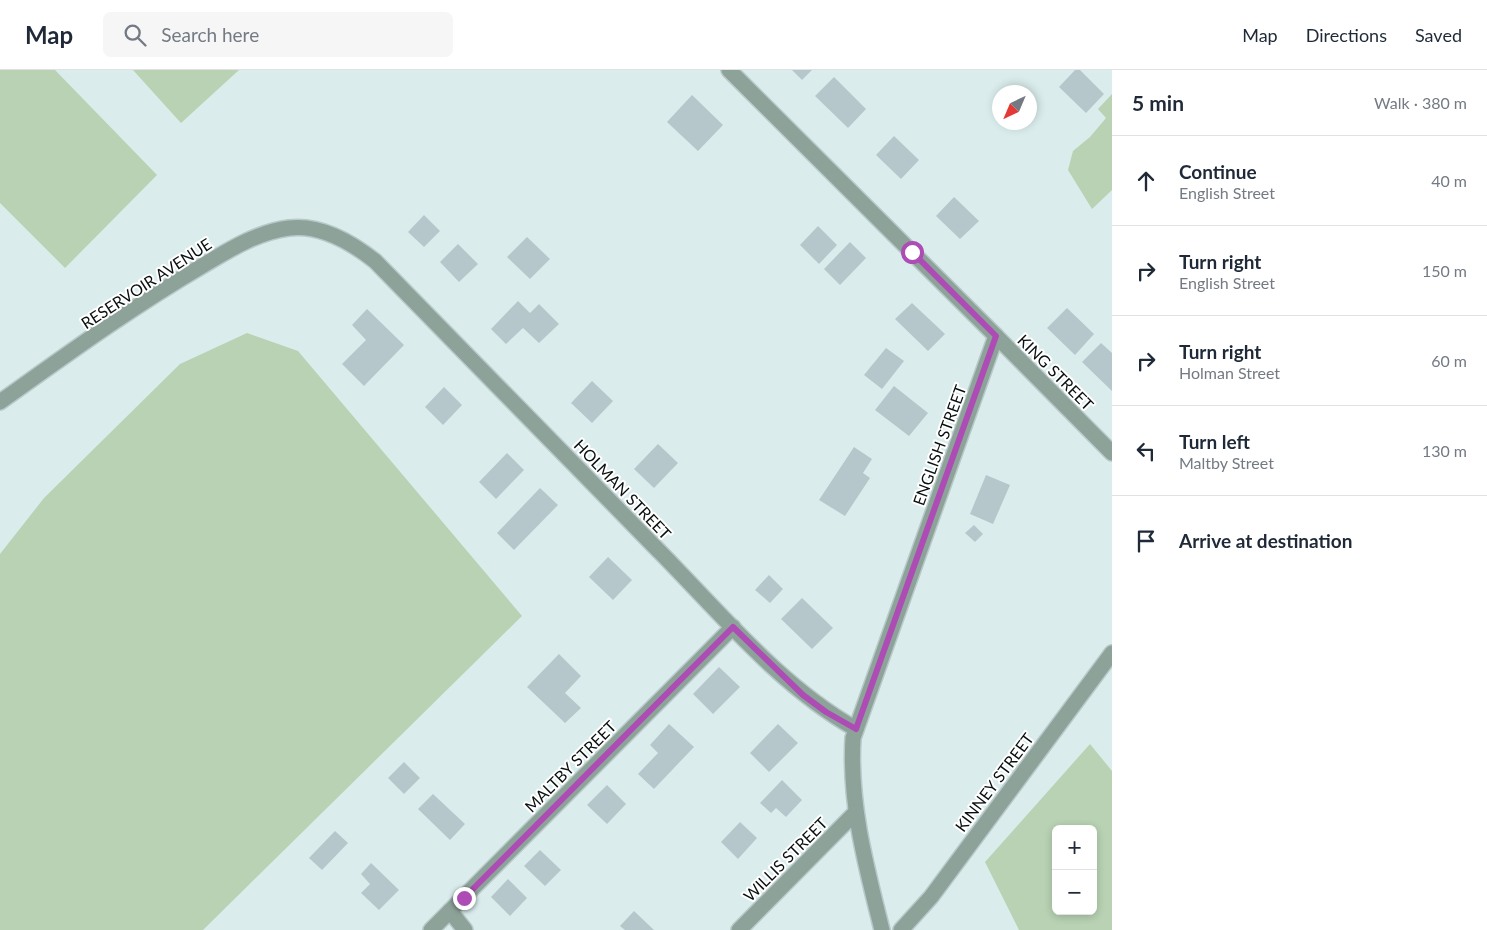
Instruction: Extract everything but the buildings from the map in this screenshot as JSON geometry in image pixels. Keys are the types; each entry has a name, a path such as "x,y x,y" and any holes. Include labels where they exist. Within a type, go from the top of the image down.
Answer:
{"street":[{"path":"729,70 996,336"},
{"name":"RESERVOIR AVENUE","path":"0,402 170,285 257,236 290,228 323,231 358,247 375,261"},
{"name":"HOLMAN STREET","path":"375,261 733,627 803,695 826,712 856,729"},
{"name":"KING STREET","path":"996,336 1112,453"},
{"name":"ENGLISH STREET","path":"882,930 859,834 856,812 851,771 856,729 996,336"},
{"name":"MALTBY STREET","path":"432,930 733,627"},
{"name":"KINNEY STREET","path":"901,930 931,897 1112,653"},
{"name":"WILLIS STREET","path":"740,930 856,812"},
{"path":"450,911 465,930"}],"green space":[{"path":"0,70 55,70 157,175 65,268 0,203"},
{"path":"133,70 239,70 181,123"},
{"path":"1112,94 1112,190 1092,209 1068,170 1073,151 1090,137 1106,118 1098,109"},
{"path":"247,333 298,351 522,616 203,930 0,930 0,554 44,498 180,364"},
{"path":"1090,744 1112,771 1112,930 1019,930 985,862"}],"route":[{"path":"464,898 733,627 803,695 826,712 856,729 996,336 912,252"}]}
